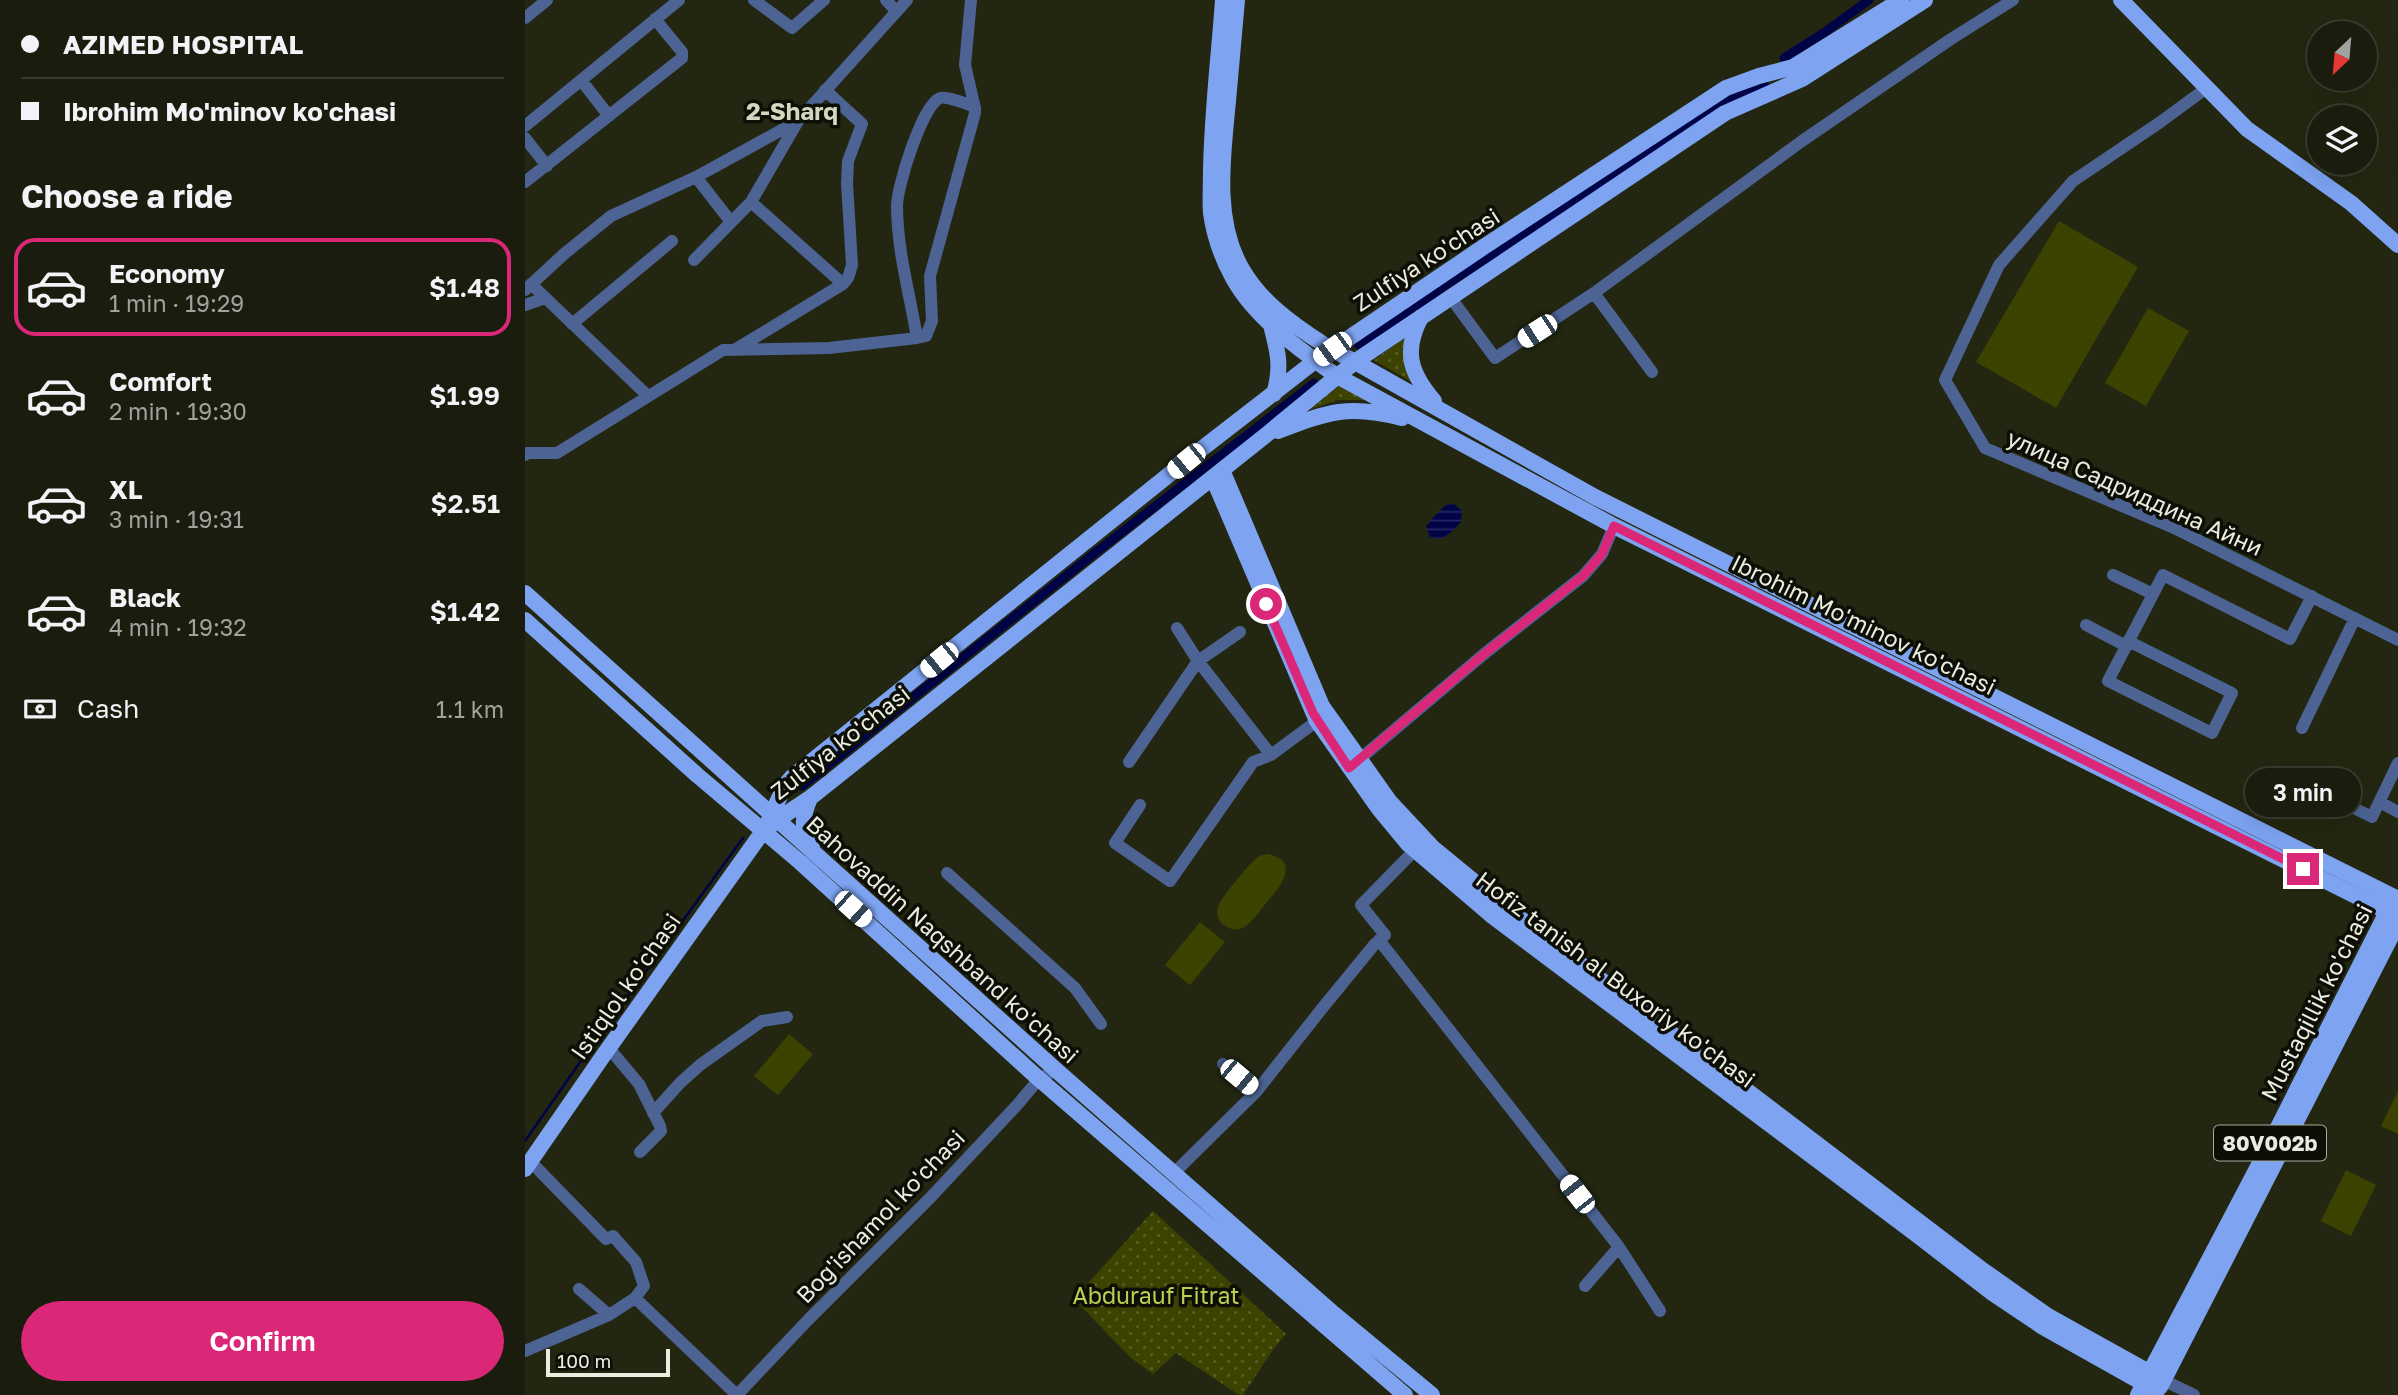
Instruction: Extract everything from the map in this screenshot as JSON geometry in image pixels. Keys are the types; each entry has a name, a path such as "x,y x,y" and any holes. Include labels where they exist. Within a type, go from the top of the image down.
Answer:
{"main road":[{"path":"1223,0 1212,142 1211,211 1223,258 1234,281 1271,325 1315,361"},
{"path":"1237,0 1224,143 1223,197 1229,236 1238,261 1254,287 1287,321 1332,349"},
{"name":"Zulfiya ko'chasi","path":"774,816 785,785 792,777 1315,361 1726,88 1793,68 1901,0"},
{"name":"Zulfiya ko'chasi","path":"774,816 810,798 1356,361 1725,113 1802,79 1924,0"},
{"path":"2121,0 2251,132 2351,203 2398,245"},
{"path":"2135,0 2259,124 2355,194 2398,232"},
{"path":"1421,317 1414,331 1412,367 1422,387 1443,411"},
{"path":"1271,325 1280,370 1274,394"},
{"name":"Ibrohim Mo'minov ko'chasi","path":"1332,349 1443,411 1591,504 1614,526 2394,917"},
{"name":"Ibrohim Mo'minov ko'chasi","path":"1315,361 1337,376 1429,425 2397,895"},
{"path":"1266,435 1319,415 1345,410 1373,410 1429,425"},
{"name":"Hofiz tanish al Buxoriy ko'chasi","path":"1217,474 1318,713 1355,763 1433,848 1821,1154"},
{"name":"Bahovaddin Naqshband ko'chasi","path":"525,593 1056,1070 1334,1314 1431,1395"},
{"name":"Bahovaddin Naqshband ko'chasi","path":"525,620 1039,1079 1405,1395"},
{"name":"Hofiz tanish al Buxoriy ko'chasi","path":"1355,763 1393,828 1491,915 1984,1271 2153,1387"},
{"path":"752,798 785,785"},
{"path":"810,798 803,814 804,831 816,856"},
{"name":"Istiqlol ko'chasi","path":"528,1165 608,1047 774,816"},
{"name":"Mustaqillik ko'chasi","path":"2153,1387 2262,1159 2394,917 2397,895"}],"street":[{"path":"525,19 547,0"},
{"path":"525,126 678,0"},
{"path":"754,0 792,28 824,0"},
{"path":"886,0 897,11"},
{"path":"694,260 751,202 798,121 907,0"},
{"path":"525,455 557,453 723,350 829,348 926,336 932,321 930,276 975,108 965,65 971,0"},
{"path":"1451,298 1495,358 1594,293 1802,141 2013,0"},
{"path":"525,182 682,58 682,52 655,19"},
{"path":"581,80 608,116"},
{"name":"улица Садриддина Айни","path":"2208,87 2073,181 1999,265 1945,380 1985,448 2174,528 2398,640"},
{"path":"736,349 843,284 848,278 852,265 848,161 862,124 825,90"},
{"path":"917,338 900,238 897,203 908,158 916,132 936,100 944,97 971,104 975,108"},
{"path":"648,396 545,298 528,287 611,216 696,177 798,121"},
{"path":"525,138 547,166"},
{"path":"696,177 731,222"},
{"path":"751,202 843,284"},
{"path":"572,324 671,241"},
{"path":"1594,293 1652,372"},
{"path":"525,306 545,298"},
{"path":"1355,763 1484,654 1583,576 1602,554 1614,526"},
{"path":"2113,575 2153,594"},
{"path":"2086,625 2127,643 2232,693 2212,733 2108,681 2127,643 2153,594 2162,575 2290,639 2312,596"},
{"path":"2302,727 2355,618"},
{"path":"1177,628 1198,661 1271,754"},
{"path":"1129,762 1198,661 1240,632"},
{"path":"1140,805 1115,843 1170,881 1253,762 1271,754 1318,713"},
{"path":"2308,785 2372,817 2398,763"},
{"path":"2380,802 2398,812"},
{"path":"1174,1173 1256,1091 1385,935 1361,905 1415,850"},
{"path":"947,873 1075,988 1101,1024"},
{"path":"1379,940 1619,1247 1660,1311"},
{"path":"653,1114 700,1065 762,1021 787,1017"},
{"path":"608,1047 639,1084 660,1126 661,1131 640,1152"},
{"path":"1223,1064 1256,1091"},
{"name":"Bog'ishamol ko'chasi","path":"737,1395 852,1274 930,1198 1039,1079 1056,1070"},
{"path":"525,1351 609,1315 635,1298 644,1286 636,1262 613,1236 606,1239 559,1189 528,1165"},
{"path":"1585,1286 1619,1247"},
{"path":"579,1289 609,1315"},
{"path":"635,1298 737,1395"},
{"path":"2153,1387 2194,1395"}],"green space":[{"path":"2059,221 2138,267 2056,408 1976,362"},
{"path":"2148,308 2189,331 2146,406 2105,383"},
{"path":"1408,335 1410,381 1374,360"},
{"path":"1339,386 1365,400 1338,400 1311,409"},
{"path":"1268,854 1279,858 1285,864 1286,870 1280,886 1247,925 1240,929 1225,926 1218,915 1220,903 1254,860"},
{"path":"1200,922 1225,942 1190,985 1165,965"},
{"path":"789,1034 813,1054 778,1095 754,1076"},
{"path":"2398,1091 2398,1134 2381,1126"},
{"path":"2346,1170 2376,1185 2351,1236 2321,1221"},
{"name":"Abdurauf Fitrat","path":"1153,1211 1286,1334 1243,1395 1239,1395 1176,1353 1153,1374 1131,1358 1074,1299"}],"shaded area":[{"path":"1454,504 1462,511 1461,522 1444,537 1430,537 1427,525 1446,505"}],"waterway":[{"path":"1784,58 1869,0"},
{"path":"1359,345 1692,122 1730,98 1764,84"},
{"path":"802,786 1314,383"},
{"path":"525,1141 743,838"}],"district":[{"name":"2-Sharq","path":"792,110"}],"route":[{"path":"1266,604 1317,721 1349,768 1484,654 1583,576 1602,554 1614,526 2303,869"}]}
